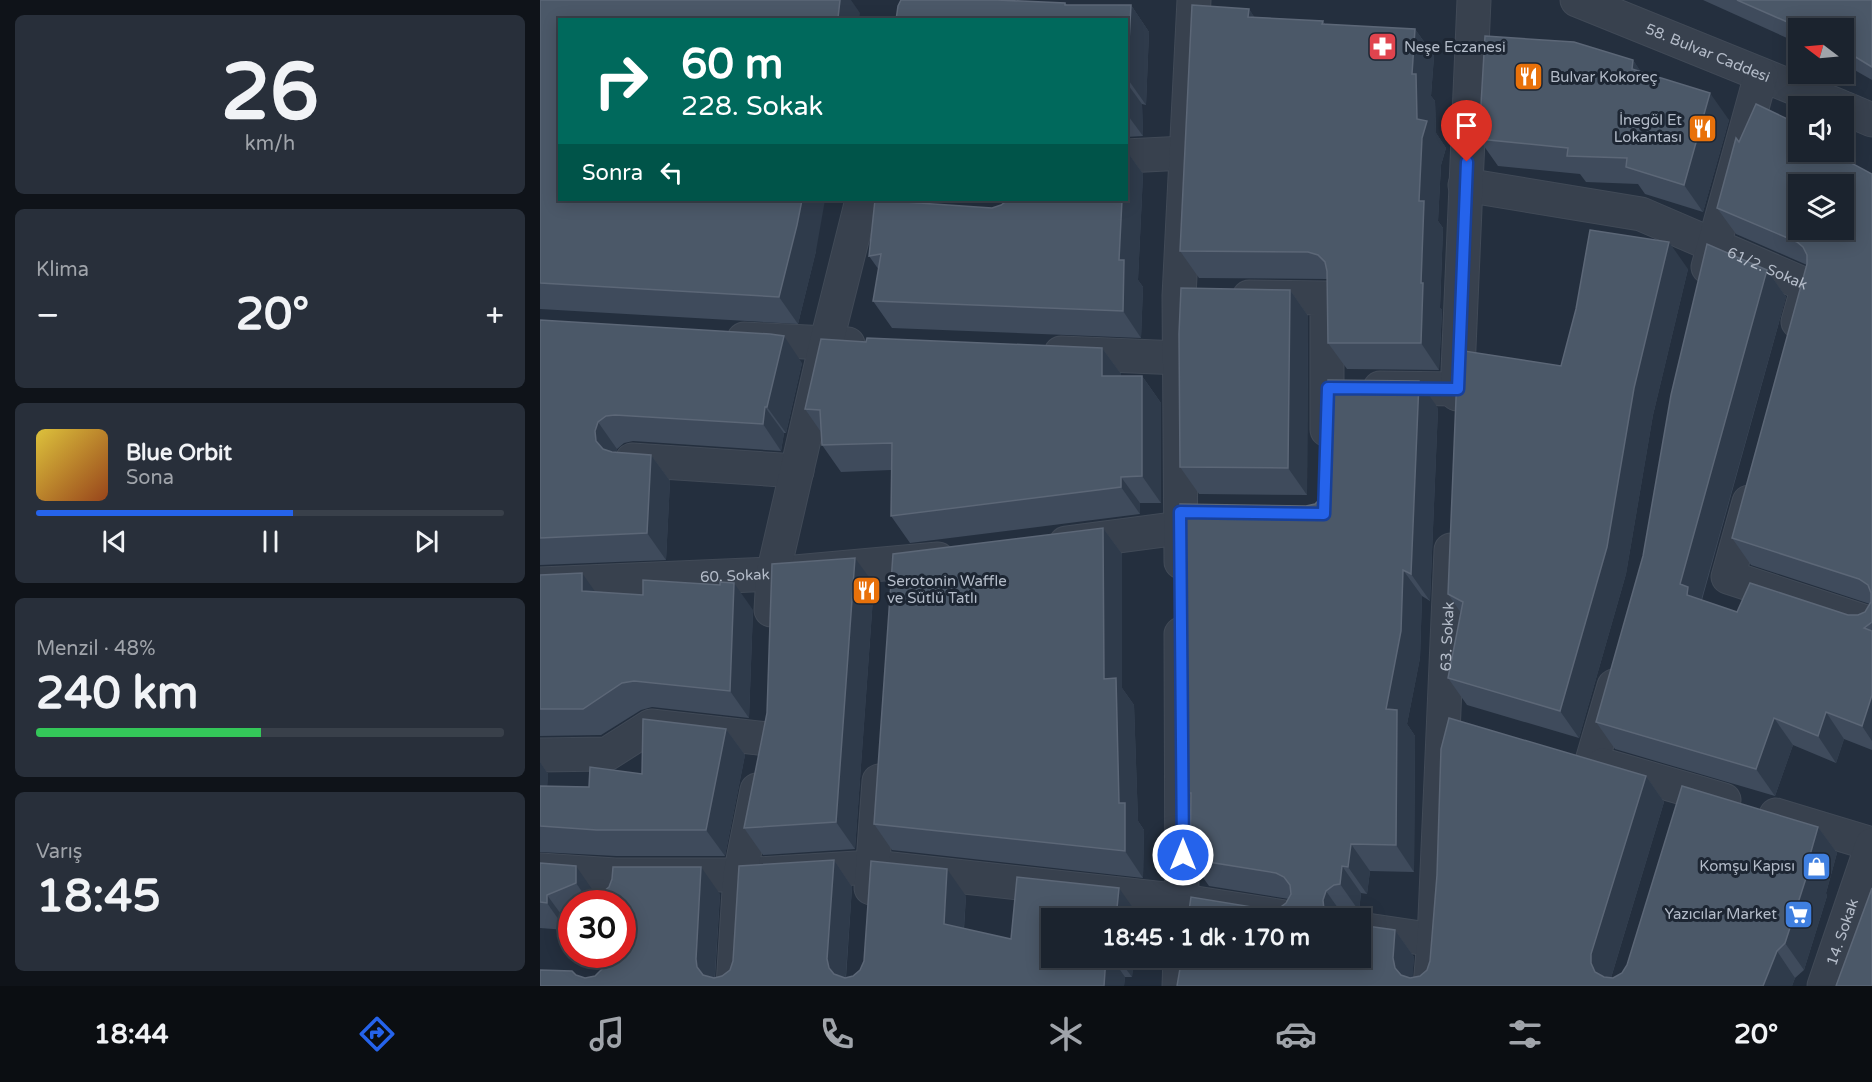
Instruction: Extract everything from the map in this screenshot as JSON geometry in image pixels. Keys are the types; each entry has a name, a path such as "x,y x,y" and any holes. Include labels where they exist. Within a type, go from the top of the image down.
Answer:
{"street":[{"path":"1183,908 1179,296 1194,0"},
{"path":"1456,424 1474,0"},
{"name":"58. Bulvar Caddesi","path":"1577,0 1814,96"},
{"path":"1702,292 1761,75"},
{"path":"1854,112 1872,120"},
{"path":"1128,156 1185,153"},
{"name":"61/2. Sokak","path":"1465,185 1641,214 1808,286 1789,353"},
{"path":"770,645 772,574 861,203 895,208"},
{"path":"1179,296 1327,298 1326,456"},
{"path":"718,338 873,345"},
{"path":"1026,351 1180,358"},
{"path":"1328,388 1458,389"},
{"path":"632,460 796,471"},
{"path":"1756,476 1728,577 1872,624"},
{"path":"1032,547 1214,513"},
{"name":"63. Sokak","path":"1430,986 1434,940 1452,518"},
{"name":"60. Sokak","path":"540,584 772,574 893,576 963,555"},
{"path":"1622,657 1581,758 1872,844"},
{"path":"1444,718 1478,728"},
{"path":"540,755 607,754 651,726 767,727 740,875 733,986"},
{"path":"869,914 881,750"},
{"path":"1678,822 1688,789"},
{"name":"14. Sokak","path":"1824,986 1872,844"},
{"path":"540,870 613,889 740,875 873,867 1169,908"},
{"path":"1371,931 1434,940"},
{"path":"1179,986 1180,968"}],"building":[{"path":"540,0 840,0 838,18 558,18 558,201 802,201 779,297 540,283"},
{"path":"901,0 997,0 1065,3 1065,5 1131,5 1128,60 1128,18 896,18"},
{"path":"1737,0 1872,0 1872,67 1854,56 1854,18 1788,18 1788,22"},
{"path":"1192,5 1249,9 1248,17 1415,29 1412,74 1416,74 1417,119 1427,121 1422,138 1419,201 1424,201 1421,343 1328,343 1327,271 1325,262 1318,255 1308,252 1180,251"},
{"path":"1485,36 1574,42 1633,60 1632,69 1710,93 1684,185 1626,167 1627,158 1567,156 1568,148 1479,139"},
{"path":"1756,104 1788,119 1788,162 1850,162 1872,174 1872,622 1864,628 1872,631 1872,695 1862,726 1826,712 1818,736 1774,718 1756,769 1596,722 1643,556 1671,395 1707,244 1767,270 1680,584 1688,587 1687,595 1737,612 1750,583 1848,615 1865,612 1871,602 1868,585 1859,579 1732,538 1807,264 1807,255 1803,247 1792,240 1854,240 1854,174 1788,174 1788,238 1717,208 1736,138 1739,142"},
{"path":"875,201 992,208 1007,201 1122,201 1119,260 1124,260 1123,311 873,301 881,254 869,256"},
{"path":"1590,230 1669,242 1634,388 1607,547 1560,711 1448,678 1463,602 1448,594 1458,350 1561,366 1576,309"},
{"path":"1181,288 1290,290 1288,468 1180,467"},
{"path":"540,320 784,336 767,407 765,407 763,424 606,416 598,422 595,431 596,441 603,449 612,452 651,455 647,533 540,538"},
{"path":"867,338 1102,348 1102,376 1142,376 1142,476 1121,477 1121,487 891,516 892,443 822,445 820,410 805,409 821,339 866,342"},
{"path":"1328,380 1419,381 1411,574 1403,570 1401,631 1386,709 1397,710 1396,845 1351,844 1348,867 1342,866 1340,884 1326,891 1323,900 1324,908 1279,908 1286,903 1291,894 1290,885 1284,877 1276,873 1190,859 1191,793 1189,793 1185,704 1181,676 1180,504 1306,506 1315,504 1322,497 1325,488"},
{"path":"1103,528 1104,679 1116,678 1119,803 1125,803 1125,851 874,824 893,554"},
{"path":"855,558 836,822 744,828 767,713 772,564"},
{"path":"582,573 582,591 643,595 643,580 720,585 720,582 734,583 730,691 634,681 622,683 583,709 540,709 540,575"},
{"path":"1449,718 1646,776 1591,954 1591,963 1595,972 1604,977 1613,978 1622,973 1627,965 1682,786 1818,827 1806,869 1809,869 1785,943 1777,951 1763,986 1177,986 1180,968 1371,968 1371,927 1395,930 1393,958 1395,968 1401,975 1410,978 1420,976 1427,970 1430,961 1437,875 1441,749"},
{"path":"643,719 726,729 706,830 597,830 540,826 540,786 589,787 590,767 642,774"},
{"path":"834,860 827,959 829,968 834,974 845,978 853,976 860,970 864,961 871,861 947,869 944,924 1011,939 1017,877 1119,888 1117,908 1041,908 1041,968 1105,968 1104,986 540,986 540,970 572,971 585,978 595,976 602,968 636,968 636,890 605,890 612,879 613,867 701,867 697,967 703,975 714,978 722,976 730,970 733,961 739,866"},
{"path":"540,863 576,866 576,883 547,895 547,903 540,902"},
{"path":"1872,888 1872,986 1836,986"},
{"path":"1191,897 1258,908 1189,908"}],"place":[{"name":"Neşe Eczanesi","path":"1383,47"},
{"name":"Bulvar Kokoreç","path":"1529,77"},
{"name":"İnegöl Et Lokantası","path":"1703,129"},
{"name":"Serotonin Waffle ve Sütlü Tatlı","path":"866,590"},
{"name":"Komşu Kapısı","path":"1816,866"},
{"name":"Yazıcılar Market","path":"1798,914"}],"route":[{"path":"1183,855 1180,512 1324,514 1328,388 1458,389 1467,162"}]}
